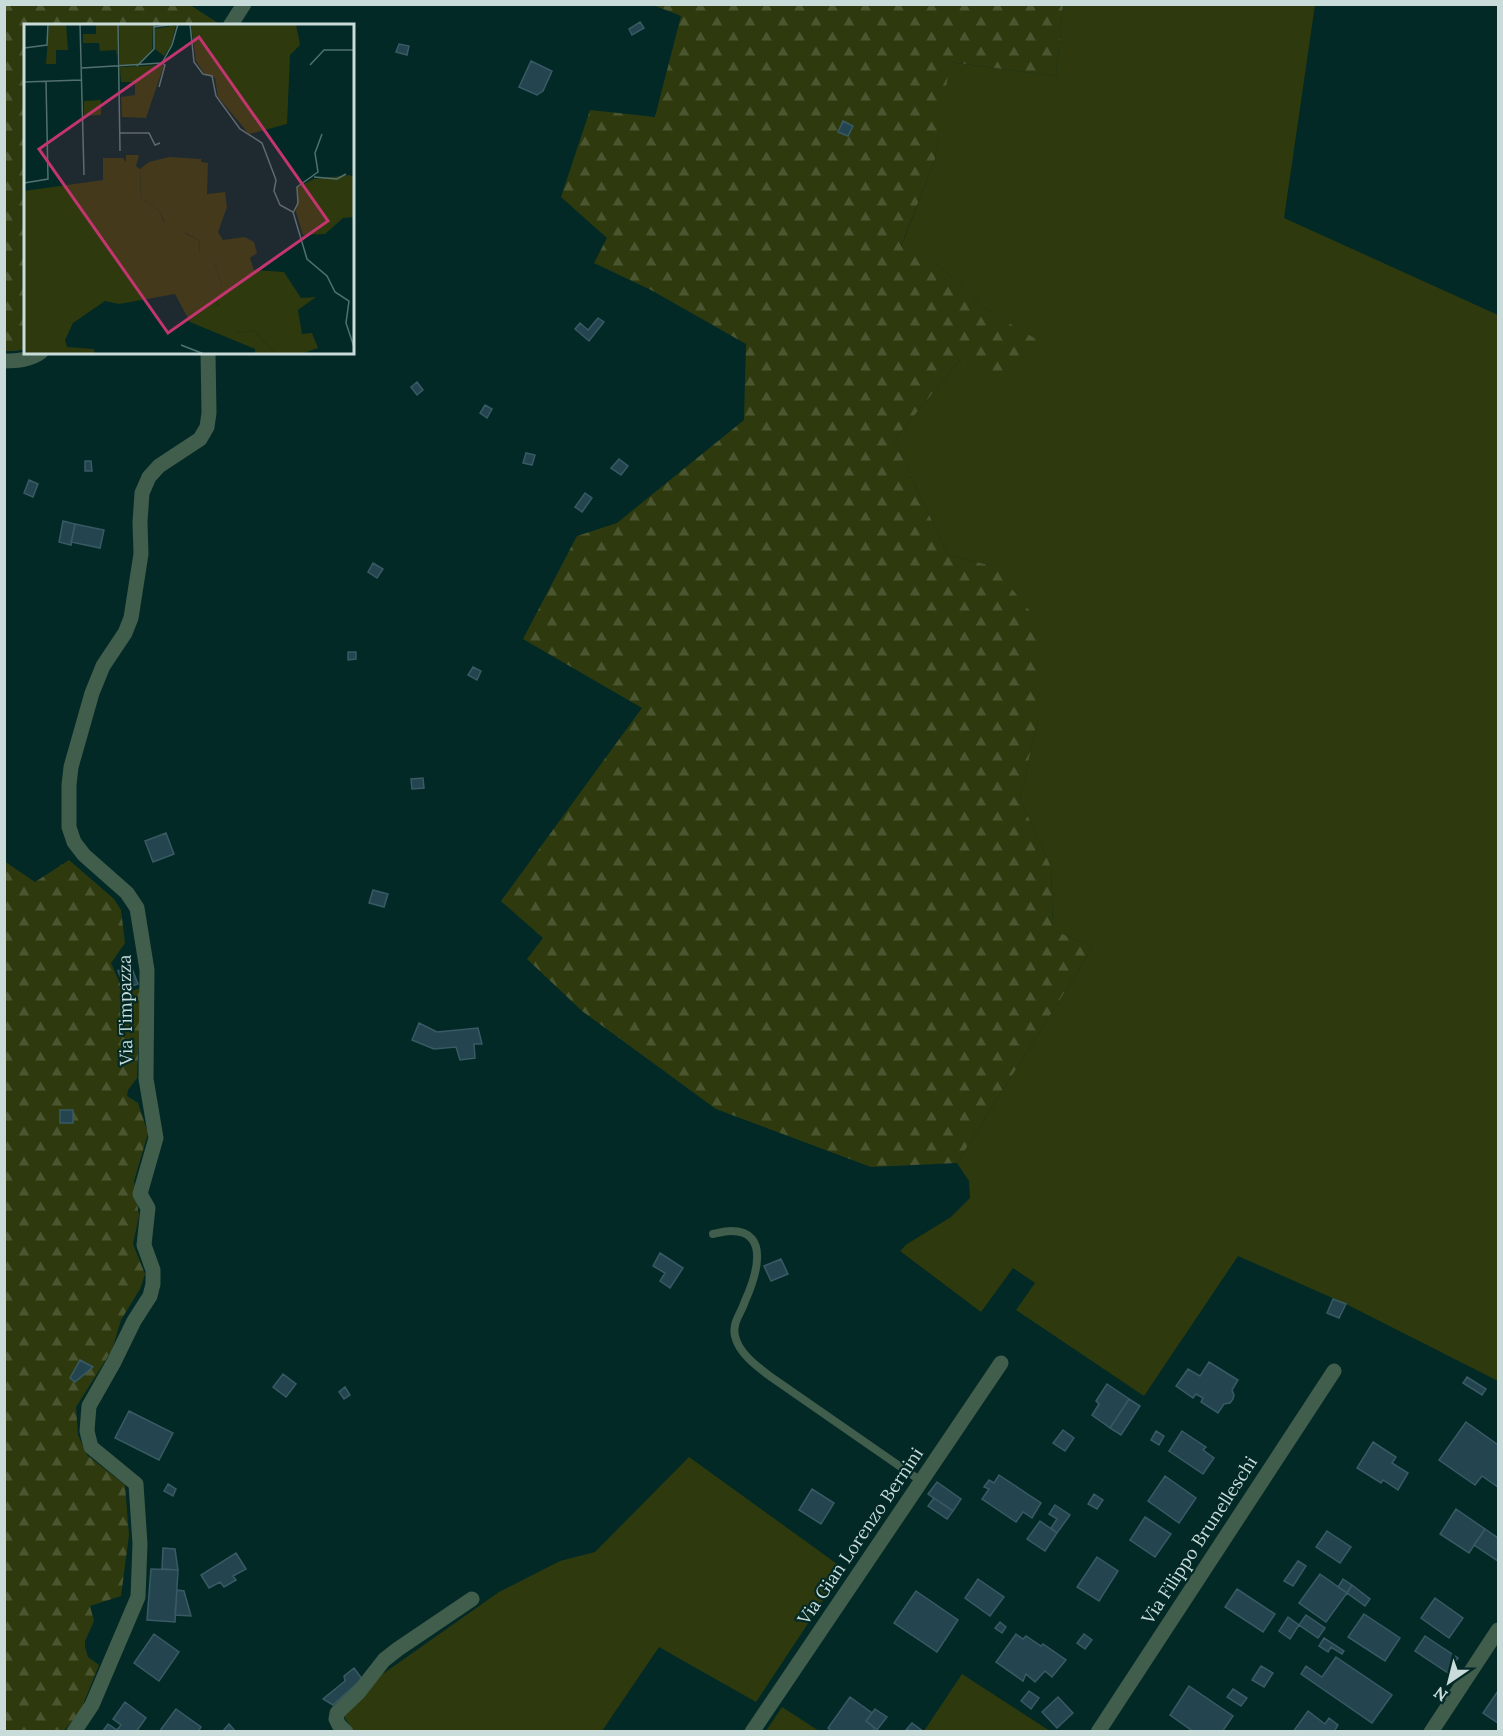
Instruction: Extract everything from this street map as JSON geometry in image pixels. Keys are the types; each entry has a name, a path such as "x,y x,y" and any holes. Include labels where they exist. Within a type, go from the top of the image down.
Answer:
{"street":[{"path":"231,24 244,4"},
{"path":"4,361 22,361 37,354"},
{"name":"Via Timpazza","path":"74,1731 92,1705 138,1597 140,1544 136,1484 91,1447 87,1431 88,1406 150,1296 153,1284 153,1270 144,1245 148,1208 140,1194 156,1138 146,1079 147,970 137,908 127,892 84,855 74,842 69,827 69,785 71,767 92,693 103,666 125,633 131,618 141,554 142,493 149,477 159,466 200,438 207,427 209,413 208,354"},
{"name":"Via Gian Lorenzo Bernini","path":"752,1731 1001,1363"},
{"name":"Via Filippo Brunelleschi","path":"1098,1731 1334,1371"},
{"path":"346,1731 339,1725 336,1719 337,1713 359,1692 384,1660 472,1599"},
{"path":"1431,1731 1498,1630"}],"lane":[{"path":"712,1234 731,1231 743,1233 752,1238 756,1247 755,1273 744,1304 736,1318 734,1329 735,1338 753,1363 921,1481"}],"green space":[{"path":"4,5 190,5 218,24 24,24 24,349 4,351"},
{"path":"653,5 1063,5 1056,76 950,62 935,159 901,246 936,263 987,310 1041,342 998,379 960,360 894,440 948,555 993,566 1029,610 1043,642 1038,718 1020,799 1051,867 1053,930 1093,947 957,1163 871,1167 716,1109 582,1011 527,959 543,938 501,901 642,708 523,639 577,536 617,523 744,420 746,344 651,290 594,263 607,238 561,197 590,110 655,117 681,16"},
{"path":"1063,5 1315,5 1284,218 1498,315 1498,1381 1346,1304 1238,1256 1144,1396 1016,1310 1035,1283 1013,1268 981,1312 900,1251 907,1244 951,1217 970,1198 969,1181 957,1163 1093,947 1053,930 1051,867 1020,799 1038,718 993,566 948,555 894,440 960,360 1040,342 987,310 936,263 901,247 935,159 949,62 1056,76"},
{"path":"69,860 114,899 121,910 125,943 111,963 124,993 141,988 137,1078 128,1090 127,1096 138,1103 148,1133 134,1181 139,1216 133,1244 145,1274 140,1289 121,1320 112,1350 76,1407 78,1435 87,1455 125,1485 129,1535 121,1596 90,1606 94,1621 85,1641 85,1647 88,1657 99,1665 80,1712 64,1731 5,1731 4,861 35,882"},
{"path":"689,1457 844,1569 756,1702 659,1647 602,1731 353,1730 343,1715 377,1678 499,1592 560,1561 595,1552"},
{"path":"962,1674 1050,1731 924,1731"},
{"path":"782,1707 819,1731 766,1731"}],"building":[{"path":"640,22 644,28 632,35 629,29"},
{"path":"399,44 409,46 407,55 396,52"},
{"path":"531,61 552,71 543,91 537,95 519,87"},
{"path":"843,121 853,126 848,136 838,132"},
{"path":"598,318 604,322 589,341 575,329 580,323 588,330"},
{"path":"417,382 423,390 417,395 411,387"},
{"path":"485,405 492,409 487,418 480,413"},
{"path":"526,453 535,455 532,465 523,463"},
{"path":"619,459 628,466 621,475 611,468"},
{"path":"85,461 91,461 92,471 85,471"},
{"path":"29,480 38,484 33,497 24,493"},
{"path":"585,493 592,498 582,512 575,507"},
{"path":"63,521 75,524 71,545 59,542"},
{"path":"75,524 104,530 100,548 71,542"},
{"path":"373,563 383,569 377,578 368,572"},
{"path":"348,652 356,652 356,659 348,660"},
{"path":"473,667 481,671 477,680 468,675"},
{"path":"423,778 424,788 412,789 411,779"},
{"path":"166,833 174,854 153,862 145,841"},
{"path":"373,890 388,894 384,907 369,903"},
{"path":"131,966 138,984 125,988 118,971"},
{"path":"419,1023 437,1032 478,1028 482,1044 474,1044 475,1058 460,1060 456,1047 434,1049 412,1040"},
{"path":"60,1110 73,1110 73,1123 60,1123"},
{"path":"660,1253 683,1268 670,1288 660,1281 665,1273 653,1266"},
{"path":"781,1259 788,1274 771,1281 764,1266"},
{"path":"1333,1299 1346,1304 1339,1318 1327,1313"},
{"path":"80,1360 93,1367 75,1382 70,1378"},
{"path":"1209,1362 1238,1380 1232,1390 1233,1399 1230,1403 1224,1404 1218,1413 1201,1402 1203,1398 1196,1394 1193,1398 1176,1386 1188,1369 1200,1376"},
{"path":"283,1374 296,1384 286,1397 273,1387"},
{"path":"1467,1377 1486,1389 1482,1395 1463,1383"},
{"path":"1107,1384 1129,1399 1110,1428 1092,1415 1099,1404 1096,1401"},
{"path":"345,1387 350,1395 344,1399 339,1392"},
{"path":"1129,1399 1140,1406 1121,1435 1110,1428"},
{"path":"129,1411 173,1433 159,1460 115,1438"},
{"path":"1466,1422 1498,1445 1498,1487 1482,1476 1475,1485 1439,1460"},
{"path":"1063,1430 1074,1438 1065,1451 1053,1443"},
{"path":"1156,1431 1164,1436 1159,1445 1151,1440"},
{"path":"1182,1431 1206,1447 1203,1450 1214,1458 1203,1474 1169,1451"},
{"path":"1373,1442 1396,1457 1392,1463 1408,1473 1398,1490 1383,1480 1381,1483 1357,1468"},
{"path":"999,1475 1041,1503 1032,1518 1023,1512 1016,1522 982,1499 989,1489 984,1487 989,1480 994,1483"},
{"path":"1165,1476 1196,1498 1179,1523 1148,1501"},
{"path":"937,1482 961,1499 953,1511 928,1494"},
{"path":"168,1484 176,1489 173,1496 164,1491"},
{"path":"812,1489 834,1503 821,1524 799,1510"},
{"path":"1094,1494 1103,1500 1097,1509 1088,1504"},
{"path":"934,1498 953,1511 947,1519 928,1506"},
{"path":"1055,1505 1070,1515 1057,1533 1051,1528 1057,1519 1049,1514"},
{"path":"1456,1509 1485,1529 1469,1553 1440,1534"},
{"path":"1145,1517 1171,1534 1155,1557 1130,1540"},
{"path":"1040,1521 1057,1533 1045,1551 1027,1539"},
{"path":"1485,1529 1498,1538 1498,1561 1474,1545"},
{"path":"1327,1531 1351,1547 1340,1563 1316,1547"},
{"path":"163,1548 175,1549 178,1570 162,1569"},
{"path":"236,1553 246,1569 233,1576 236,1580 224,1587 220,1582 209,1588 201,1575"},
{"path":"1097,1557 1118,1571 1099,1601 1077,1587"},
{"path":"1298,1561 1306,1566 1293,1586 1284,1581"},
{"path":"151,1569 178,1570 175,1622 147,1620"},
{"path":"1320,1574 1347,1593 1326,1622 1299,1603"},
{"path":"978,1579 1004,1597 990,1616 965,1598"},
{"path":"1343,1579 1352,1585 1347,1593 1338,1587"},
{"path":"1352,1585 1370,1599 1365,1606 1347,1593"},
{"path":"1237,1589 1275,1614 1263,1632 1225,1607"},
{"path":"177,1590 184,1591 191,1616 175,1615"},
{"path":"916,1591 958,1620 937,1652 894,1623"},
{"path":"1435,1598 1463,1618 1449,1638 1421,1618"},
{"path":"1364,1614 1400,1638 1385,1661 1348,1637"},
{"path":"1306,1615 1325,1628 1318,1638 1299,1625"},
{"path":"1288,1617 1299,1625 1290,1639 1279,1631"},
{"path":"1000,1622 1006,1627 1002,1633 995,1628"},
{"path":"154,1634 179,1652 159,1681 134,1663"},
{"path":"1016,1634 1023,1639 1026,1636 1041,1646 1043,1644 1066,1660 1052,1677 1045,1671 1035,1682 1026,1674 1023,1681 996,1662"},
{"path":"1084,1634 1092,1640 1085,1649 1077,1643"},
{"path":"1425,1636 1458,1658 1448,1673 1415,1651"},
{"path":"1324,1638 1344,1651 1342,1654 1331,1647 1328,1652 1319,1646"},
{"path":"1336,1657 1392,1695 1372,1723 1301,1674 1306,1666 1322,1677"},
{"path":"1261,1666 1273,1673 1264,1687 1252,1680"},
{"path":"354,1668 362,1679 333,1705 323,1699 345,1681 344,1676"},
{"path":"1189,1686 1233,1716 1222,1732 1194,1732 1170,1715"},
{"path":"1233,1689 1247,1698 1241,1706 1227,1697"},
{"path":"1029,1691 1039,1698 1031,1709 1021,1701"},
{"path":"1498,1691 1498,1723 1483,1713"},
{"path":"850,1697 872,1713 866,1721 875,1728 872,1732 833,1732 828,1728"},
{"path":"1058,1697 1073,1713 1057,1728 1042,1712"},
{"path":"125,1702 146,1718 136,1732 117,1730 121,1725 113,1719"},
{"path":"176,1709 201,1727 198,1732 159,1732"},
{"path":"875,1709 887,1717 877,1730 866,1721"},
{"path":"1308,1711 1325,1724 1329,1718 1338,1725 1334,1732 1293,1732"},
{"path":"912,1723 924,1732 906,1730"},
{"path":"108,1724 117,1730 116,1732 102,1732"},
{"path":"229,1724 236,1732 222,1732"}]}
